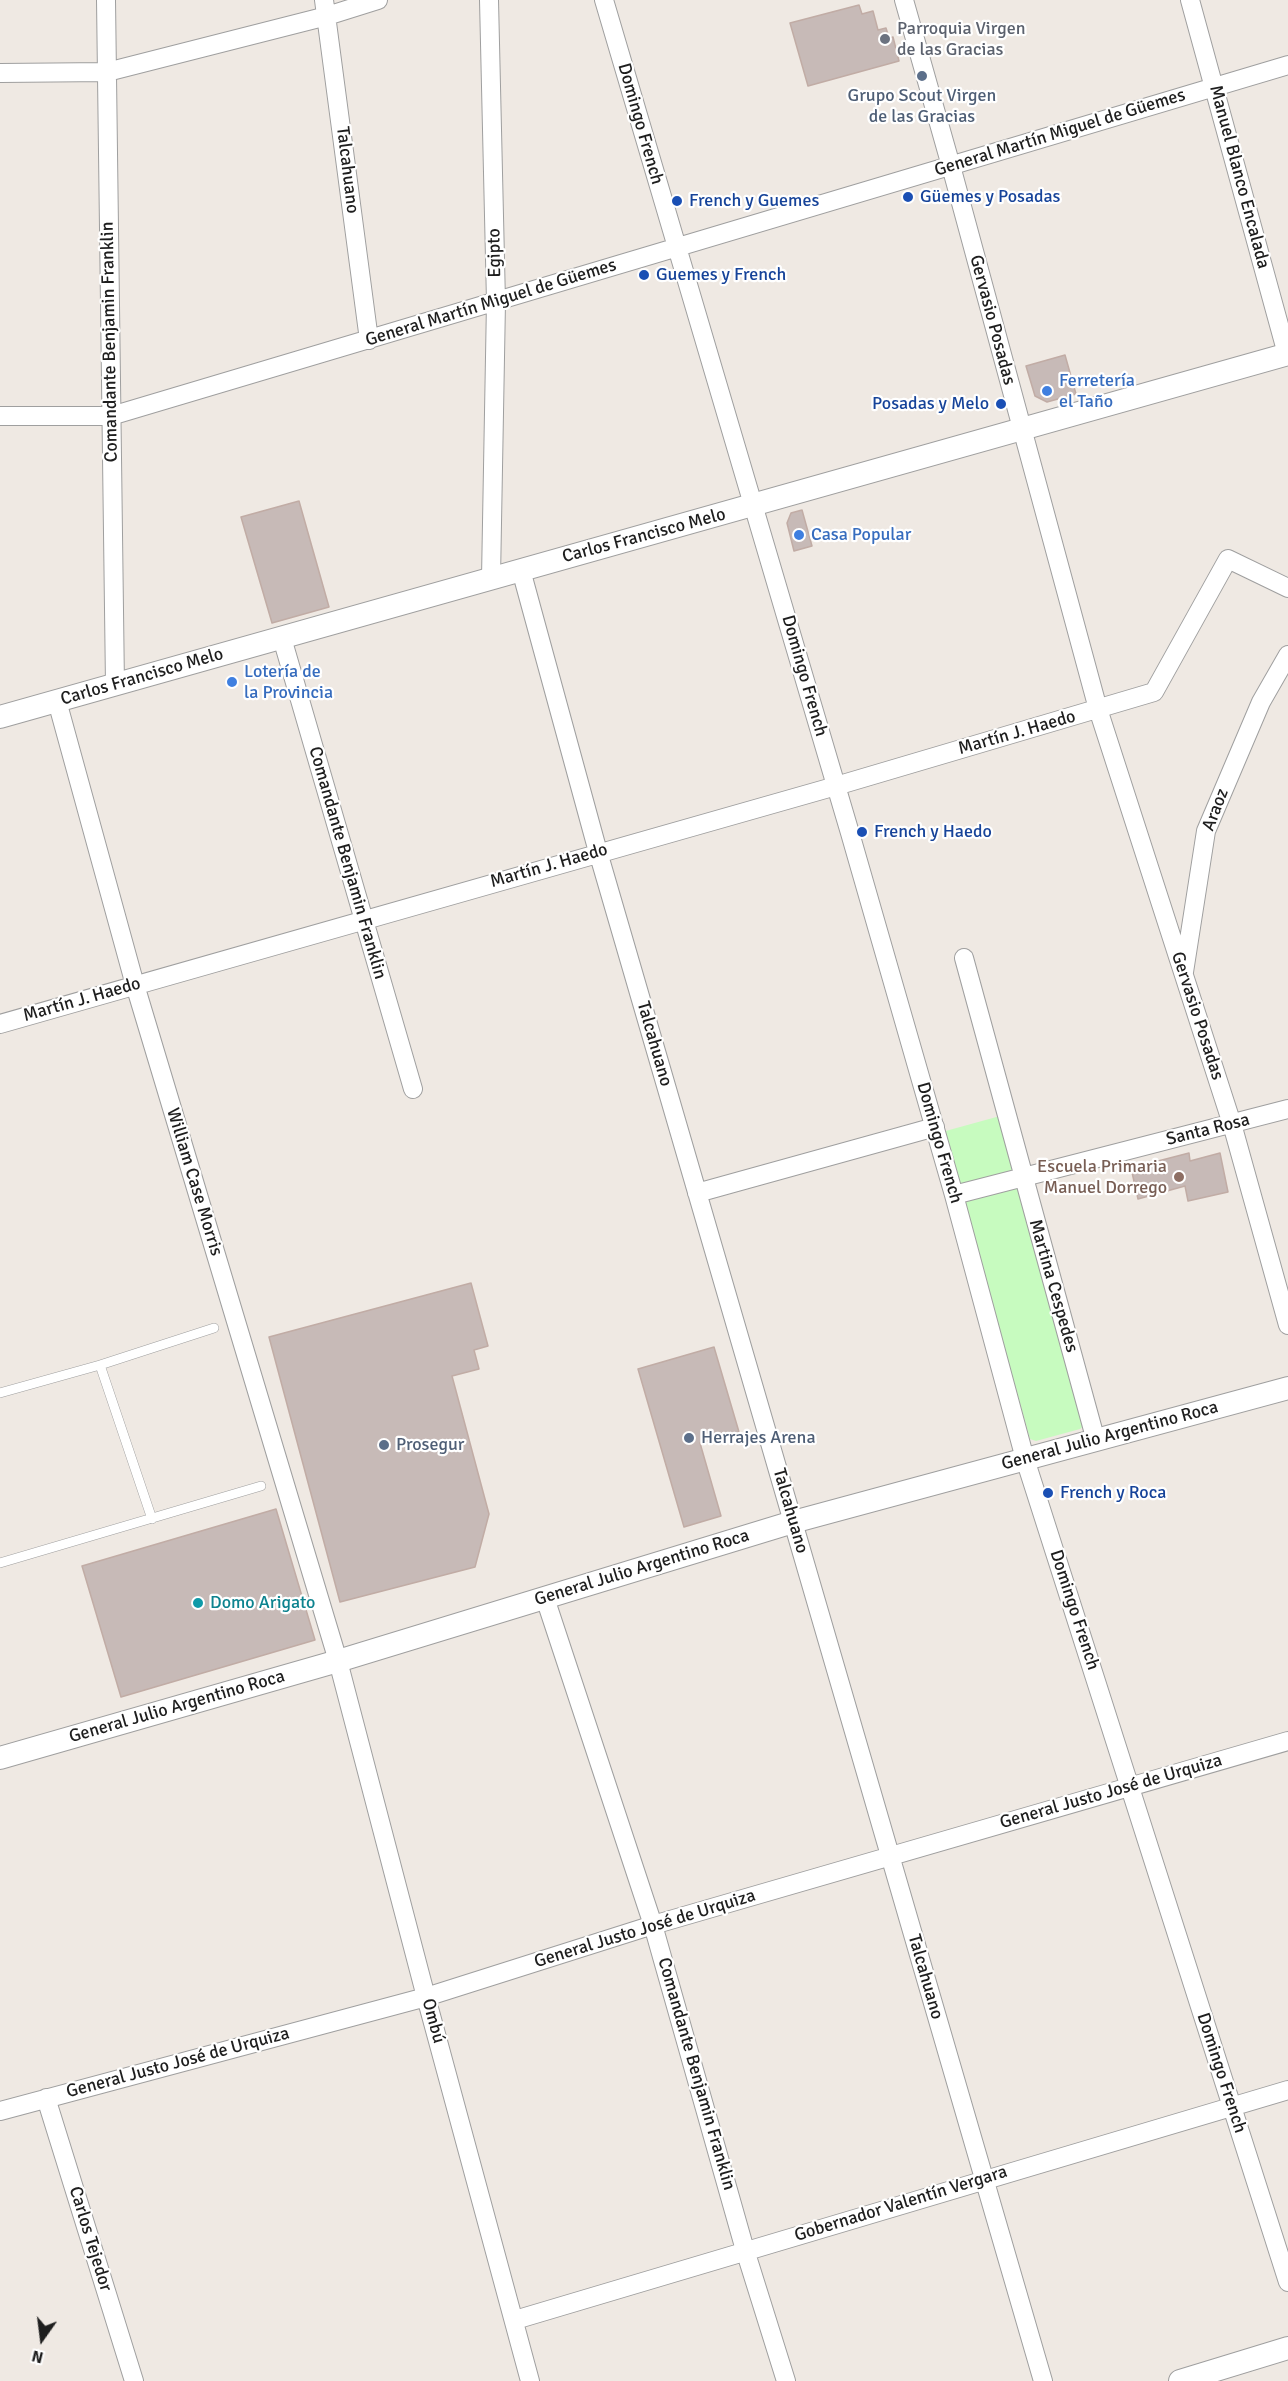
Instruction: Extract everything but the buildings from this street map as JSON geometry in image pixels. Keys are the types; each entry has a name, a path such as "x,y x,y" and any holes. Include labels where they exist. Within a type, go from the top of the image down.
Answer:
{"street":[{"name":"Comandante Benjamin Franklin","path":"106,0 115,685"},
{"path":"0,73 107,72 326,8 378,0"},
{"name":"Egipto","path":"489,0 496,302 492,578"},
{"name":"Domingo French","path":"604,0 935,1127 1026,1459 1288,2282"},
{"name":"Gervasio Posadas","path":"904,0 1098,709 1232,1124 1288,1325"},
{"name":"Manuel Blanco Encalada","path":"1190,0 1288,354"},
{"name":"Talcahuano","path":"326,8 369,340"},
{"name":"General Martín Miguel de Güemes","path":"0,416 111,416 1214,86 1288,66"},
{"name":"Carlos Francisco Melo","path":"0,717 1288,354"},
{"path":"1098,709 1154,692 1228,559 1288,588"},
{"name":"Talcahuano","path":"522,570 598,852 1043,2381"},
{"name":"Comandante Benjamin Franklin","path":"282,638 413,1089"},
{"name":"Araoz","path":"1184,977 1206,831 1261,702 1288,655"},
{"name":"William Case Morris","path":"57,701 135,985 338,1661"},
{"name":"Martín J. Haedo","path":"0,1024 1098,709"},
{"name":"Martina Cespedes","path":"964,958 1096,1441"},
{"name":"Santa Rosa","path":"954,1195 1288,1109"},
{"path":"697,1192 935,1127"},
{"name":"General Julio Argentino Roca","path":"0,1758 338,1661 793,1522 1288,1388"},
{"name":"Comandante Benjamin Franklin","path":"545,1598 653,1925 745,2250 786,2381"},
{"name":"Ombú","path":"338,1661 530,2381"},
{"name":"General Justo José de Urquiza","path":"0,2111 426,1997 653,1925 1288,1741"},
{"name":"Gobernador Valentín Vergara","path":"515,2320 1288,2090"},
{"name":"Carlos Tejedor","path":"46,2098 134,2381"},
{"path":"1180,2381 1287,2351"}],"lane":[{"path":"0,1392 100,1365 214,1328"},
{"path":"100,1365 152,1519"},
{"path":"0,1563 261,1486"}],"green space":[{"path":"1000,1116 1014,1165 1013,1173 963,1187 957,1182 942,1132"},
{"path":"1014,1185 1021,1191 1087,1423 1080,1429 1036,1441 1030,1439 964,1204 967,1198"}],"place":[{"name":"Parroquia Virgen de las Gracias","path":"885,39"},
{"name":"Grupo Scout Virgen de las Gracias","path":"922,76"},
{"name":"Güemes y Posadas","path":"908,197"},
{"name":"French y Guemes","path":"677,201"},
{"name":"Guemes y French","path":"644,275"},
{"name":"Ferretería el Taño","path":"1047,391"},
{"name":"Posadas y Melo","path":"1001,404"},
{"name":"Casa Popular","path":"799,535"},
{"name":"Lotería de la Provincia","path":"232,682"},
{"name":"French y Haedo","path":"862,832"},
{"name":"Escuela Primaria Manuel Dorrego","path":"1179,1177"},
{"name":"Herrajes Arena","path":"689,1438"},
{"name":"Prosegur","path":"384,1445"},
{"name":"French y Roca","path":"1048,1493"},
{"name":"Domo Arigato","path":"198,1603"}]}
